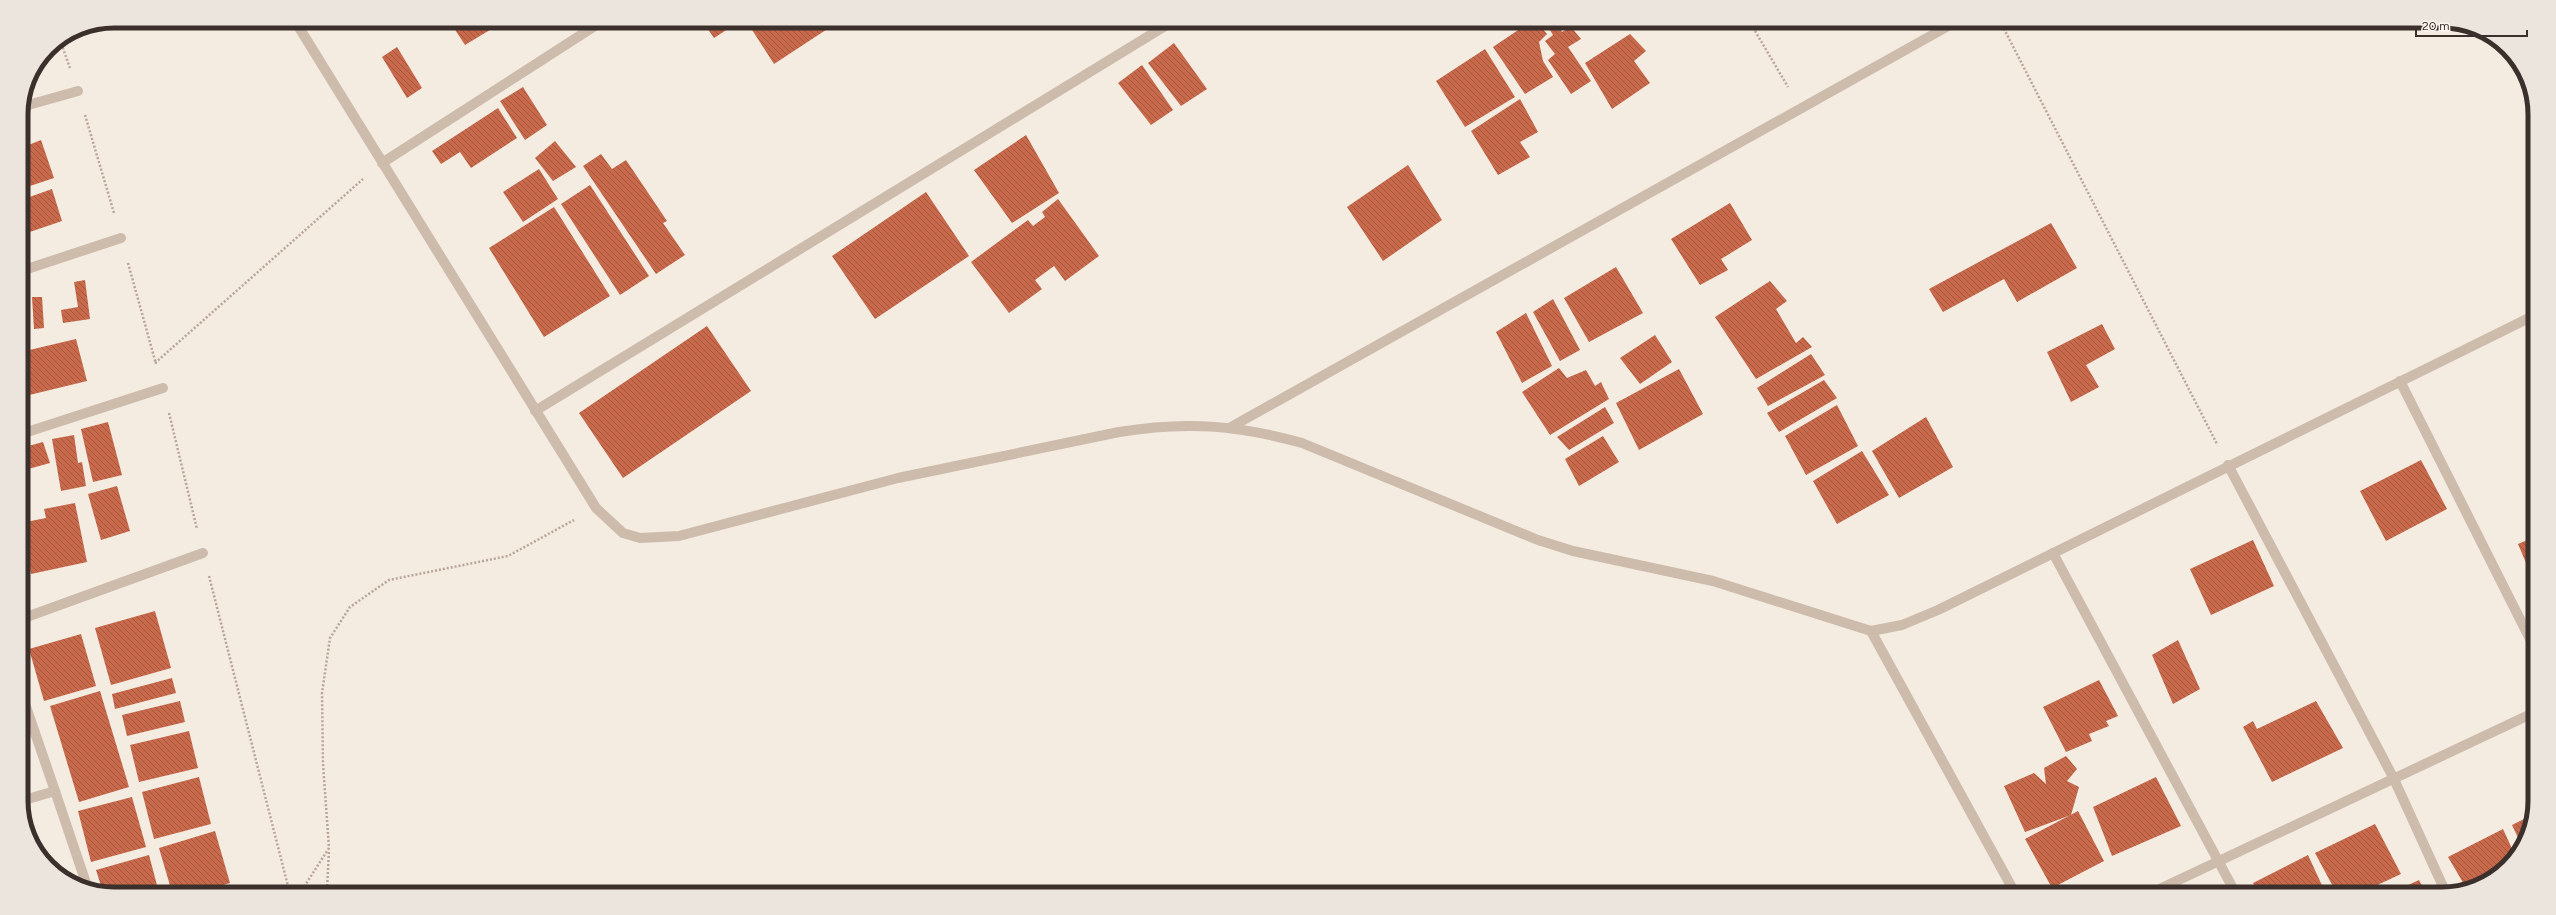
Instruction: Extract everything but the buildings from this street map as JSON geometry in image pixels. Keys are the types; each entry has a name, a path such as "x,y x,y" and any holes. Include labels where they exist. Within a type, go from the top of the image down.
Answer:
{"street":[{"path":"299,28 596,508 623,533 640,538 659,539 679,536 898,478 1008,454 1156,426 1231,427 1267,433 1302,443 1538,540 1581,552 1713,581 1757,593 1838,622 1871,631 1902,624 1938,610 2228,465 2528,318"},
{"path":"382,163 592,28"},
{"path":"535,411 1162,28"},
{"path":"1231,427 1801,110 1945,28"},
{"path":"29,106 78,91"},
{"path":"28,269 121,238"},
{"path":"2400,381 2528,635"},
{"path":"28,432 163,388"},
{"path":"2228,465 2393,777 2443,887"},
{"path":"28,616 203,553"},
{"path":"2053,553 2220,860 2233,887"},
{"path":"1871,631 2012,887"},
{"path":"28,712 86,882"},
{"path":"2164,887 2393,777 2528,715"},
{"path":"28,799 55,791"}],"path":[{"path":"1753,28 1801,110"},
{"path":"2004,28 2228,465"},
{"path":"62,46 78,91 163,388 203,553 288,887"},
{"path":"156,363 382,163"},
{"path":"327,887 329,848 323,764 322,693 330,638 350,607 389,580 508,556 596,508"},
{"path":"304,887 329,848"}]}
